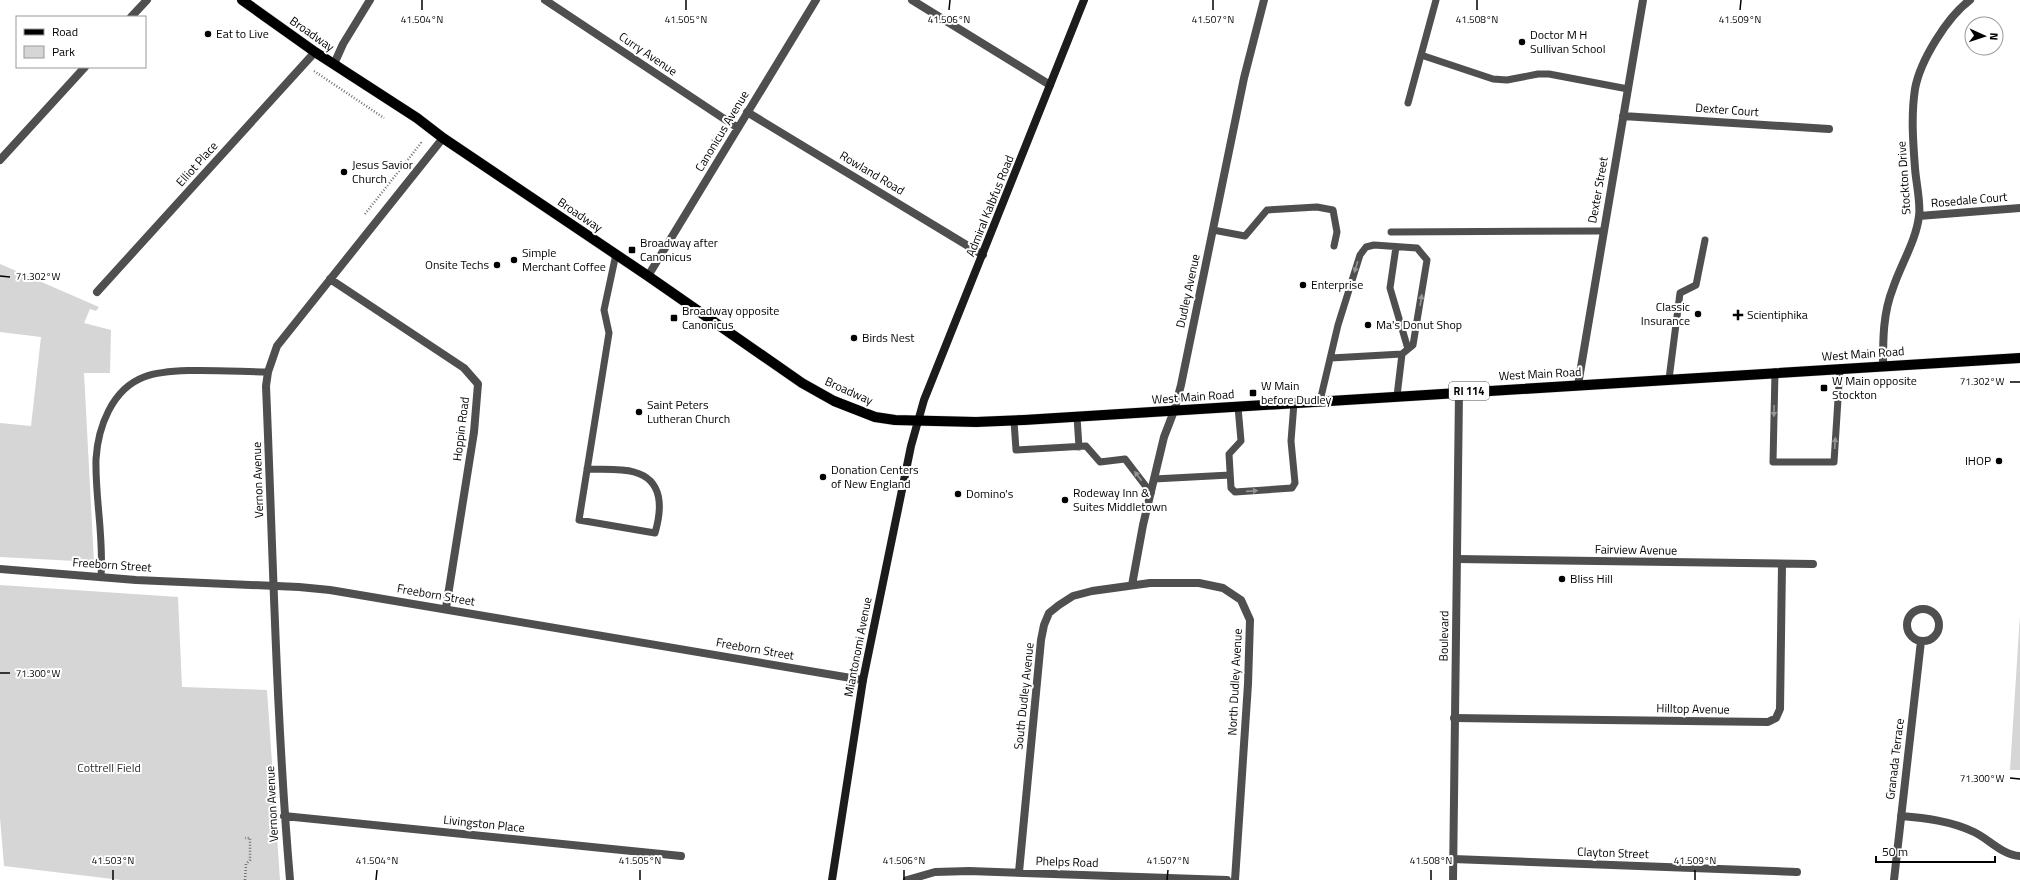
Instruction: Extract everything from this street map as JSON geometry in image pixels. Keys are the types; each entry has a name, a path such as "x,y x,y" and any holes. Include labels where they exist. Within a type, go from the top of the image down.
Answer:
{"main road":[{"name":"Broadway","path":"242,0 315,52 417,118 443,138 616,254 802,383 834,401 875,417 918,421"},
{"name":"Admiral Kalbfus Road","path":"918,421 924,400 1084,0"},
{"name":"West Main Road","path":"918,421 1014,421 1775,372 2020,358"},
{"name":"Miantonomi Avenue","path":"832,880 864,680 911,446 918,421"}],"street":[{"path":"132,16 147,0"},
{"path":"334,64 370,0"},
{"name":"Curry Avenue","path":"545,0 738,128"},
{"path":"912,0 1050,85"},
{"name":"Dudley Avenue","path":"1132,585 1164,437 1174,411 1181,385 1244,78 1264,0"},
{"name":"Dexter Street","path":"1578,385 1643,0"},
{"name":"Stockton Drive","path":"1883,366 1883,330 1888,304 1892,289 1915,234 1919,216 1913,137 1915,88 1930,50 1942,31 1970,0"},
{"name":"Canonicus Avenue","path":"648,276 738,128 812,2"},
{"name":"Elliot Place","path":"97,292 315,52"},
{"path":"0,160 84,68"},
{"name":"Rowland Road","path":"747,112 983,254"},
{"name":"Dexter Court","path":"1623,116 1829,129"},
{"name":"Vernon Avenue","path":"290,880 284,816 266,386 268,372 277,346 443,138"},
{"name":"Rosedale Court","path":"1919,216 2020,208"},
{"name":"Hoppin Road","path":"330,279 464,368 478,384 474,432 446,608"},
{"name":"Boulevard","path":"1453,880 1459,392"},
{"name":"Fairview Avenue","path":"1457,559 1814,564"},
{"name":"Hilltop Avenue","path":"1454,718 1768,722 1776,718 1780,709 1782,564"},
{"name":"Freeborn Street","path":"0,569 100,577 234,585 274,585 330,590 446,608 864,680"},
{"name":"North Dudley Avenue","path":"1132,585 1177,582 1212,585 1233,593 1241,600 1247,610 1250,620 1248,684 1235,880"},
{"name":"South Dudley Avenue","path":"1019,872 1041,640 1046,617 1059,604 1073,596 1092,591 1132,585"},
{"name":"Granada Terrace","path":"1894,880 1921,641"},
{"name":"Livingston Place","path":"284,816 681,856"},
{"path":"1901,816 1933,819 1974,832 2002,850 2015,856 2020,856"},
{"name":"Clayton Street","path":"1453,860 1797,872"},
{"name":"Phelps Road","path":"907,880 935,872 1019,872 1164,879 1227,880"}],"lane":[{"path":"1408,103 1436,0"},
{"path":"1421,55 1493,79 1507,80 1538,74 1549,74 1628,89"},
{"path":"1213,230 1245,236 1267,210 1324,207 1334,210 1336,232 1334,246"},
{"path":"1391,232 1603,231"},
{"path":"1669,379 1680,293 1696,285 1705,240"},
{"path":"1320,401 1338,325 1360,255 1366,247 1374,245 1417,248 1427,260 1413,345 1405,352 1331,358"},
{"path":"1396,247 1390,288 1405,352 1397,396"},
{"path":"587,469 634,472 647,478 654,486 659,498 661,514 656,533 579,520 587,469 609,333 604,310 616,254"},
{"path":"1775,372 1774,462 1834,462 1840,368"},
{"path":"100,577 102,558 96,458 101,430 108,409 123,391 143,377 166,371 268,372"},
{"path":"1238,407 1241,441 1229,454 1231,488 1235,492 1292,488 1295,483 1291,441 1294,403"},
{"path":"1077,417 1079,447"},
{"path":"1014,421 1016,450 1086,446 1100,462 1125,459 1151,493"},
{"path":"1154,479 1230,475"}],"path":[{"path":"309,67 384,118"},
{"path":"245,838 250,838 250,860 246,864 245,880"}],"green space":[{"path":"0,264 99,307 96,311 90,309 84,323 111,330 110,373 84,373 94,562 0,557 0,423 31,426 41,337 0,332"},
{"name":"Cottrell Field","path":"0,585 178,597 182,687 267,690 280,880 121,880 4,866 0,818"},
{"path":"2020,615 2020,770 2010,770"}],"place":[{"name":"Eat to Live","path":"208,34"},
{"name":"Doctor M H Sullivan School","path":"1522,42"},
{"name":"Jesus Savior Church","path":"344,172"},
{"name":"Broadway after Canonicus","path":"632,250"},
{"name":"Simple Merchant Coffee","path":"514,260"},
{"name":"Onsite Techs","path":"497,265"},
{"name":"Enterprise","path":"1303,285"},
{"name":"Classic Insurance","path":"1698,314"},
{"name":"Scientiphika","path":"1738,315"},
{"name":"Broadway opposite Canonicus","path":"674,318"},
{"name":"Ma's Donut Shop","path":"1368,325"},
{"name":"Birds Nest","path":"854,338"},
{"name":"W Main opposite Stockton","path":"1824,388"},
{"name":"W Main before Dudley","path":"1253,393"},
{"name":"Saint Peters Lutheran Church","path":"639,412"},
{"name":"IHOP","path":"1999,461"},
{"name":"Donation Centers of New England","path":"823,477"},
{"name":"Domino's","path":"958,494"},
{"name":"Rodeway Inn & Suites Middletown","path":"1065,500"},
{"name":"Bliss Hill","path":"1562,579"}]}
